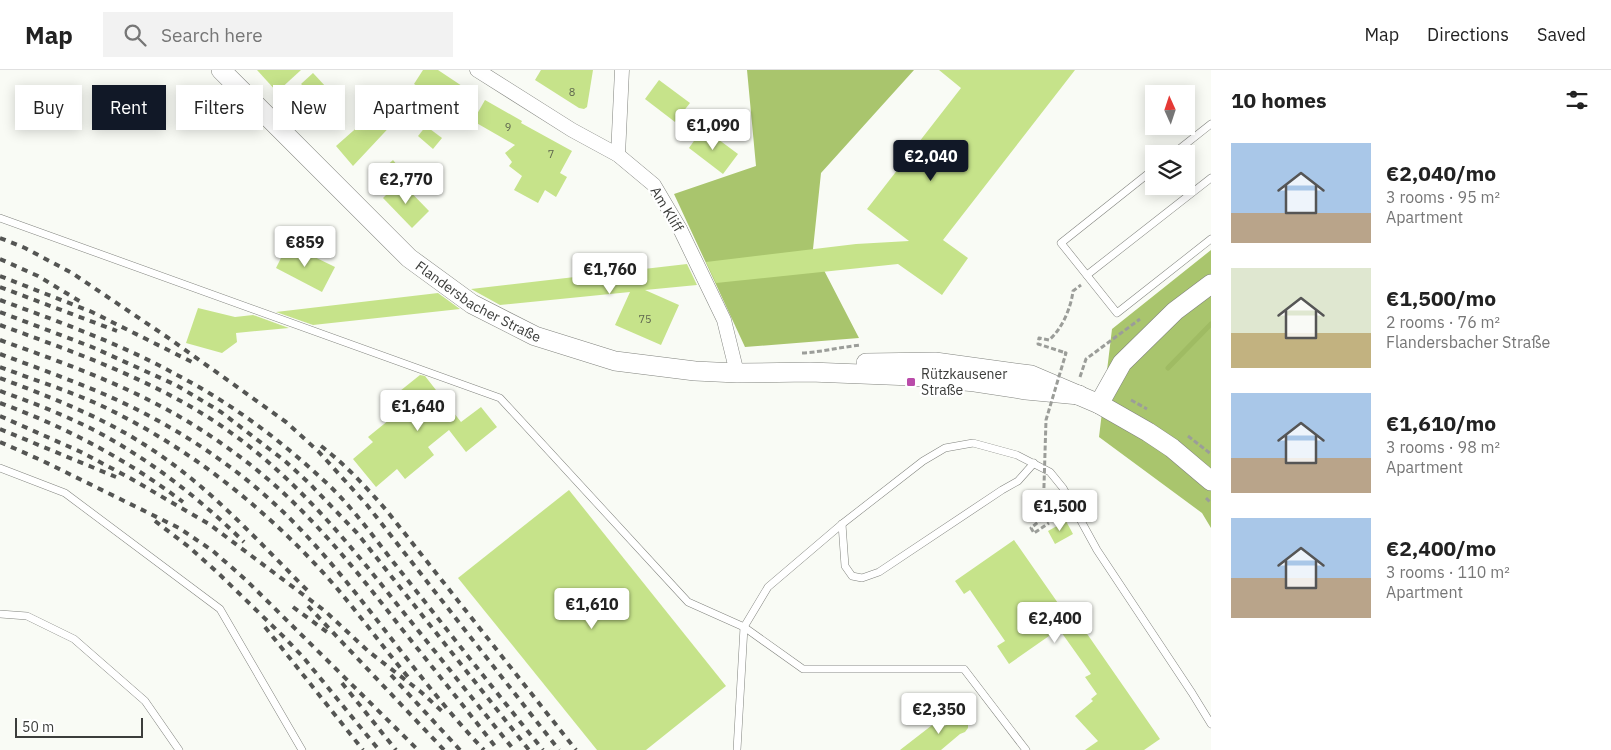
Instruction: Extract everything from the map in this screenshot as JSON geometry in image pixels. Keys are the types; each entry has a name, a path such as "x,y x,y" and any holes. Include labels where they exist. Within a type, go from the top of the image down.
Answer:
{"street":[{"name":"Flandersbacher Straße","path":"221,70 409,258 472,304 535,336 615,361 695,372 810,372 854,364 935,362 1031,376 1098,404 1148,432 1172,448 1208,489"},
{"name":"Am Kliff","path":"477,70 572,130 618,155 654,185 680,229 724,320 737,373"},
{"path":"618,155 622,70"},
{"path":"1098,404 1122,363 1175,311 1211,284"}],"lane":[{"path":"1184,145 1211,124"},
{"path":"1145,176 1061,243 1117,313 1211,239"},
{"path":"1088,277 1211,178"},
{"path":"0,218 500,398 688,602 744,627 803,669 964,669 1026,750"},
{"path":"736,750 744,627 768,587 842,524 923,461 945,448 973,443 1017,454 1050,472 1063,488 1097,550 1211,724"},
{"path":"842,524 846,566 852,576 862,578 879,572 1018,481 1034,463"},
{"path":"0,468 65,493 220,609 302,750"},
{"path":"0,614 28,616 74,639 146,701 178,750"}],"path":[{"path":"1049,523 1034,533 1031,528 1044,518 1046,420 1066,353 1038,344 1039,338 1049,340 1055,335 1071,304 1072,291 1088,277"},
{"path":"1048,407 1056,409"},
{"path":"1208,489 1211,503"}],"green space":[{"path":"747,70 914,70 821,173 813,249 859,338 745,347 674,194 756,166"},
{"path":"1211,250 1211,528 1202,513 1099,437 1112,329"}],"building":[{"path":"257,70 301,70 285,85 273,85 273,88"},
{"path":"423,70 438,70 460,85 416,85 414,84"},
{"path":"541,70 593,70 587,107 584,109 579,108 535,80"},
{"path":"939,70 1075,70 943,240 968,258 942,295 898,264 716,283 706,262 856,244 909,241 867,209 961,88"},
{"path":"313,73 324,85 302,85"},
{"path":"659,80 690,103 675,122 645,99"},
{"path":"485,100 522,121 521,123 572,151 560,173 567,177 556,197 545,190 538,203 514,190 522,176 509,166 512,162 505,153 515,145 478,124 478,112"},
{"path":"703,128 738,154 723,174 689,148"},
{"path":"355,129 387,130 353,166 336,146"},
{"path":"423,130 431,130 442,138 433,149 418,136"},
{"path":"393,160 402,171 391,181 382,170"},
{"path":"400,181 429,211 412,228 383,198"},
{"path":"288,244 335,267 322,292 276,268"},
{"path":"687,264 697,285 645,290 679,305 661,345 615,325 630,292 500,305 471,289"},
{"path":"438,293 460,309 313,325 276,312"},
{"path":"198,308 235,317 253,315 289,328 236,333 237,342 222,353 186,343"},
{"path":"420,375 425,376 461,422 481,407 497,427 466,452 449,430 428,447 434,455 405,479 397,469 376,487 353,459 373,442 368,437 400,411 390,399"},
{"path":"569,490 726,686 646,750 597,750 458,578"},
{"path":"1066,521 1073,534 1055,544 1048,531"},
{"path":"1014,540 1060,606 1065,602 1160,739 1144,750 1085,750 1098,741 1075,716 1093,701 1091,699 1097,694 1085,677 1091,674 1059,629 1009,664 997,646 1005,641 970,590 964,594 955,581"},
{"path":"959,716 968,720 968,728 941,750 900,750 940,719 945,726"}],"waterway":[{"path":"1168,368 1211,324"}],"railway":[{"path":"0,238 25,248 72,273 170,339 286,422 319,452 367,505 559,750"},
{"path":"0,259 38,276 81,302"},
{"path":"0,276 92,312 194,363"},
{"path":"0,287 117,331"},
{"path":"0,300 90,334 156,364 234,409 305,463 353,511 543,750"},
{"path":"0,312 92,347 176,385 221,412 285,461 357,533 529,750"},
{"path":"0,325 110,367 163,392 214,421 267,461 337,531 514,750"},
{"path":"0,340 119,386 165,408 201,430 255,469 293,502 336,547 498,750"},
{"path":"0,354 106,395 160,422 212,454 260,491 327,558 437,697 484,750"},
{"path":"0,367 65,390 132,421 190,456 217,476 269,519 317,566 408,677"},
{"path":"0,378 93,416 168,460 230,513 307,590"},
{"path":"0,391 46,408 113,440 172,480 244,542"},
{"path":"0,403 95,445 140,472 183,502"},
{"path":"0,416 81,452 209,524 325,611 368,651 421,692 445,714"},
{"path":"0,429 116,477"},
{"path":"0,442 179,528 213,551 246,580 418,750"},
{"path":"321,446 356,477 387,511 576,750"},
{"path":"155,521 216,571 286,639 379,750"},
{"path":"308,606 444,750"},
{"path":"293,607 327,632"},
{"path":"265,627 363,750"},
{"path":"391,675 460,750"},
{"path":"342,683 396,750"}],"place":[{"name":"Rützkausener Straße","path":"911,382"}]}
